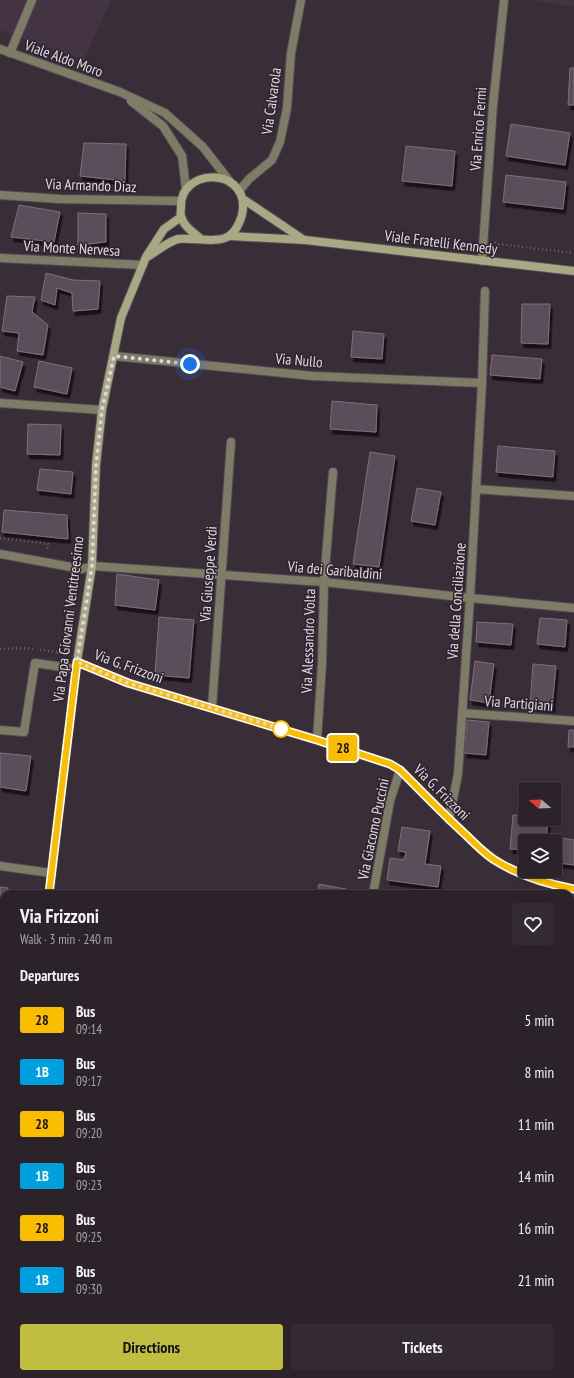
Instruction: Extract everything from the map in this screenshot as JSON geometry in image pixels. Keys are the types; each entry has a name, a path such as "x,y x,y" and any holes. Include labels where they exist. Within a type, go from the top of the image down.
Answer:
{"street":[{"path":"10,53 32,0"},
{"name":"Via Calvarola","path":"239,190 272,160 280,142 287,108 291,53 300,0"},
{"name":"Via Enrico Fermi","path":"482,261 493,105 504,0"},
{"name":"Viale Aldo Moro","path":"0,50 120,92 165,113 203,147 231,183"},
{"name":"Viale Aldo Moro","path":"120,92 163,126 182,156 186,189"},
{"path":"146,257 176,240 219,240 230,236 242,218 243,199 239,190 231,183 219,177 207,177 194,182 186,189 181,201 181,217 189,229 201,239"},
{"name":"Via Armando Diaz","path":"0,195 60,199 181,201"},
{"name":"Viale Fratelli Kennedy","path":"243,199 305,240"},
{"name":"Via Papa Giovanni Ventitreesimo","path":"50,890 77,666 92,566 96,465 102,410 121,318 146,257 164,229 181,217"},
{"name":"Viale Fratelli Kennedy","path":"230,236 305,240 574,271"},
{"name":"Via Monte Nervesa","path":"0,258 143,265"},
{"name":"Via della Conciliazione","path":"449,820 458,774 470,598 482,383 485,291"},
{"name":"Via Nullo","path":"114,356 313,376 482,383"},
{"path":"0,403 102,410"},
{"name":"Via Giuseppe Verdi","path":"212,708 231,442"},
{"name":"Via Alessandro Volta","path":"317,740 322,664 324,582 333,472"},
{"path":"476,489 574,496"},
{"name":"Via dei Garibaldini","path":"0,554 82,569 92,566 324,582 574,608"},
{"name":"Via G. Frizzoni","path":"0,730 24,732 35,663 77,666 390,764 400,770 449,820 486,854 508,867 535,878 574,889"},
{"name":"Via Partigiani","path":"462,713 574,721"},
{"name":"Via Giacomo Puccini","path":"374,890 390,802 400,770"},
{"path":"0,866 52,872"}],"path":[{"path":"484,236 498,244 574,253"},
{"path":"0,538 48,544 43,562"}],"shaded area":[{"path":"0,0 111,0 84,60 0,30"},
{"path":"530,0 574,0 574,7"}],"building":[{"path":"570,68 574,68 574,105 568,105"},
{"path":"511,124 570,133 565,165 506,156"},
{"path":"84,143 126,144 125,181 80,176"},
{"path":"406,146 455,151 452,186 402,181"},
{"path":"506,175 566,182 563,209 503,202"},
{"path":"19,205 60,212 54,242 11,237"},
{"path":"78,213 106,214 106,242 78,245"},
{"path":"46,273 73,280 100,281 98,309 73,311 72,293 57,288 55,305 41,300"},
{"path":"7,296 35,297 32,312 48,325 43,355 17,351 19,333 2,331"},
{"path":"522,304 550,304 548,344 521,343"},
{"path":"353,331 384,334 382,359 351,357"},
{"path":"492,355 542,359 540,379 490,375"},
{"path":"0,356 23,362 15,391 0,387"},
{"path":"39,361 72,368 67,394 34,387"},
{"path":"332,401 377,405 376,432 330,429"},
{"path":"28,424 61,425 60,455 27,454"},
{"path":"498,446 555,451 553,477 496,472"},
{"path":"370,452 395,456 379,567 353,564"},
{"path":"40,469 73,472 71,494 37,490"},
{"path":"417,488 441,492 435,525 411,521"},
{"path":"4,510 67,515 68,539 2,532"},
{"path":"117,574 159,580 155,610 115,605"},
{"path":"159,617 194,620 189,678 155,675"},
{"path":"540,618 567,620 565,647 537,644"},
{"path":"477,622 513,624 511,645 476,642"},
{"path":"475,661 494,664 489,703 470,700"},
{"path":"533,664 556,666 552,708 530,706"},
{"path":"467,720 489,722 486,755 464,753"},
{"path":"569,730 574,730 574,747 568,747"},
{"path":"0,753 31,756 26,791 0,787"},
{"path":"513,815 518,815 518,826 547,826 547,834 518,834 518,850 510,849"},
{"path":"402,827 430,831 425,864 441,866 438,887 387,880 390,858 404,860 406,852 398,851"},
{"path":"562,838 574,840 574,865 562,863"},
{"path":"319,884 351,890 318,890"},
{"path":"0,887 8,888 8,890 0,890"}],"bus line":[{"name":"28","path":"49,890 77,662 128,683 317,740 390,764 400,770 449,820 494,860 535,878 574,889"}],"route":[{"path":"190,364 114,356 102,410 96,465 92,566 77,662 128,683 281,729"}]}
